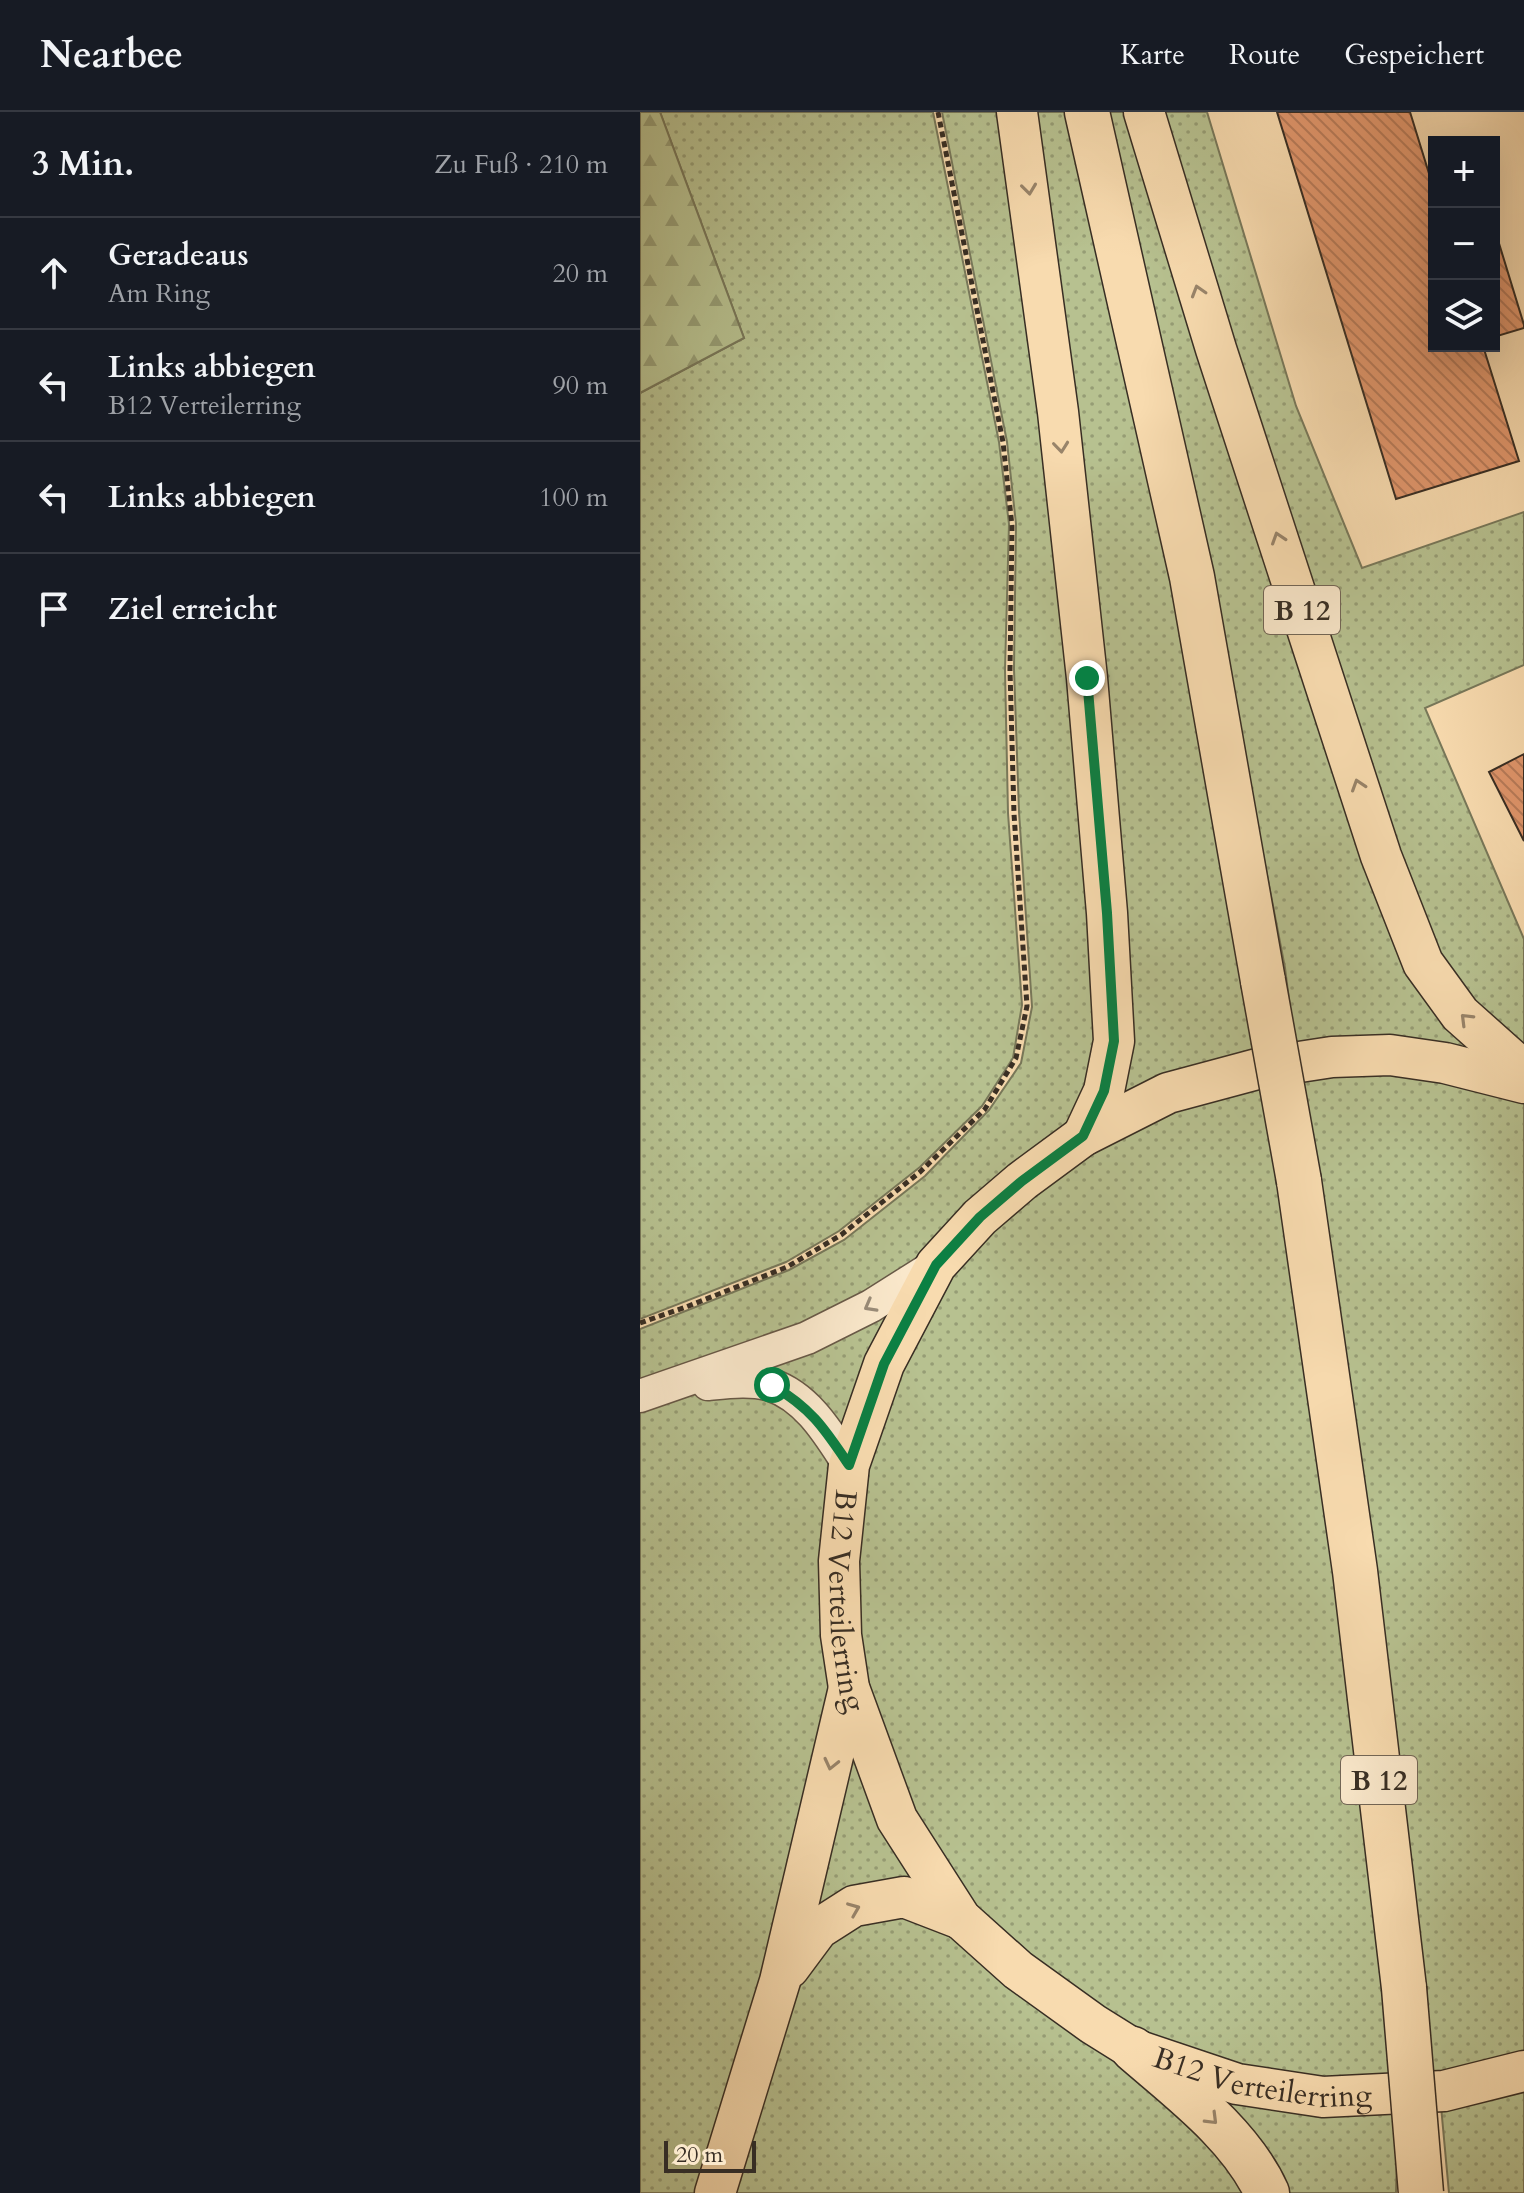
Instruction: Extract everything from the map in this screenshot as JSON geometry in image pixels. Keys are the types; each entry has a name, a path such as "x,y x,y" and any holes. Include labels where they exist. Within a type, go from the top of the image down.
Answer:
{"highway":[{"name":"B 12","path":"1087,112 1192,577 1299,1181 1355,1571 1404,1988 1421,2193"},
{"path":"1133,2049 1217,2122 1262,2181 1267,2193"}],"main road":[{"path":"1017,112 1058,412 1087,678 1107,913 1114,1041 1104,1091 1083,1136"},
{"name":"B 12","path":"1144,112 1216,349 1381,856 1412,937 1423,963 1460,1014 1524,1071"},
{"name":"B12 Verteilerring","path":"1524,1083 1445,1063 1390,1055 1332,1057 1261,1068 1168,1093 1083,1136 980,1217 936,1265 884,1364 849,1465 839,1561 841,1635 849,1688 897,1819 961,1919 1018,1970 1133,2049 1237,2084 1323,2097 1444,2091 1524,2071"},
{"path":"715,2193 780,1981 849,1688"},
{"path":"780,1981 818,1929 854,1906 904,1897 961,1919"}],"street":[{"path":"654,1391 807,1338 871,1306 936,1265"},
{"path":"654,1391 748,1382 772,1385 797,1400 818,1419 849,1465"}],"path":[{"path":"640,1323 787,1267 841,1235 920,1172 985,1109 1016,1058 1027,1006 1013,798 1010,670 1012,526 1003,442 938,112"}],"green space":[{"path":"640,112 660,112 744,338 640,393"},
{"path":"660,112 933,112 999,442 1009,524 1005,670 1008,813 1022,1005 1013,1058 982,1106 920,1167 839,1231 786,1262 640,1319 640,393 744,338"},
{"path":"942,112 1011,112 1017,144 1102,1043 1074,1127 925,1257 804,1329 640,1387 640,1329 789,1270 844,1240 925,1176 989,1110 1021,1063 1032,1007 1019,812 1014,669 1016,524 1007,442"},
{"path":"1023,112 1065,112 1180,622 1259,1052 1111,1108"},
{"path":"1105,112 1128,112 1368,859 1496,1062 1295,1047 1285,968 1210,579"},
{"path":"1164,112 1207,112 1296,406 1362,568 1524,512 1524,665 1425,708 1524,939 1524,1051 1479,1011 1436,956 1396,853 1260,427"},
{"path":"1388,1071 1439,1078 1524,1100 1524,2058 1431,2079 1298,1078"},
{"path":"1263,1081 1343,1570 1401,2081 1324,2081 1244,2069 1149,2036 1031,1961 978,1909 912,1811 868,1693 858,1638 855,1561 865,1470 900,1371 951,1271 1030,1192 1171,1105"},
{"path":"905,1296 843,1440 729,1374"},
{"path":"722,1391 771,1395 791,1410 836,1464 836,1698 704,2193 640,2193 640,1404 669,1395"},
{"path":"851,1728 929,1893 803,1929"},
{"path":"903,1911 951,1934 1123,2057 1255,2193 728,2193 793,1989 827,1939 857,1917"},
{"path":"1524,2085 1524,2193 1449,2193 1441,2106"},
{"path":"1197,2088 1398,2113 1396,2193 1283,2193"}],"building":[{"path":"1277,112 1410,112 1428,170 1428,352 1485,352 1519,461 1396,499"},
{"path":"1500,247 1524,325 1524,328 1500,335"},
{"path":"1524,754 1524,841 1489,772"}],"route":[{"path":"772,1385 797,1400 818,1419 849,1465 884,1364 936,1265 980,1217 1083,1136 1104,1091 1114,1041 1107,913 1087,678"}]}
